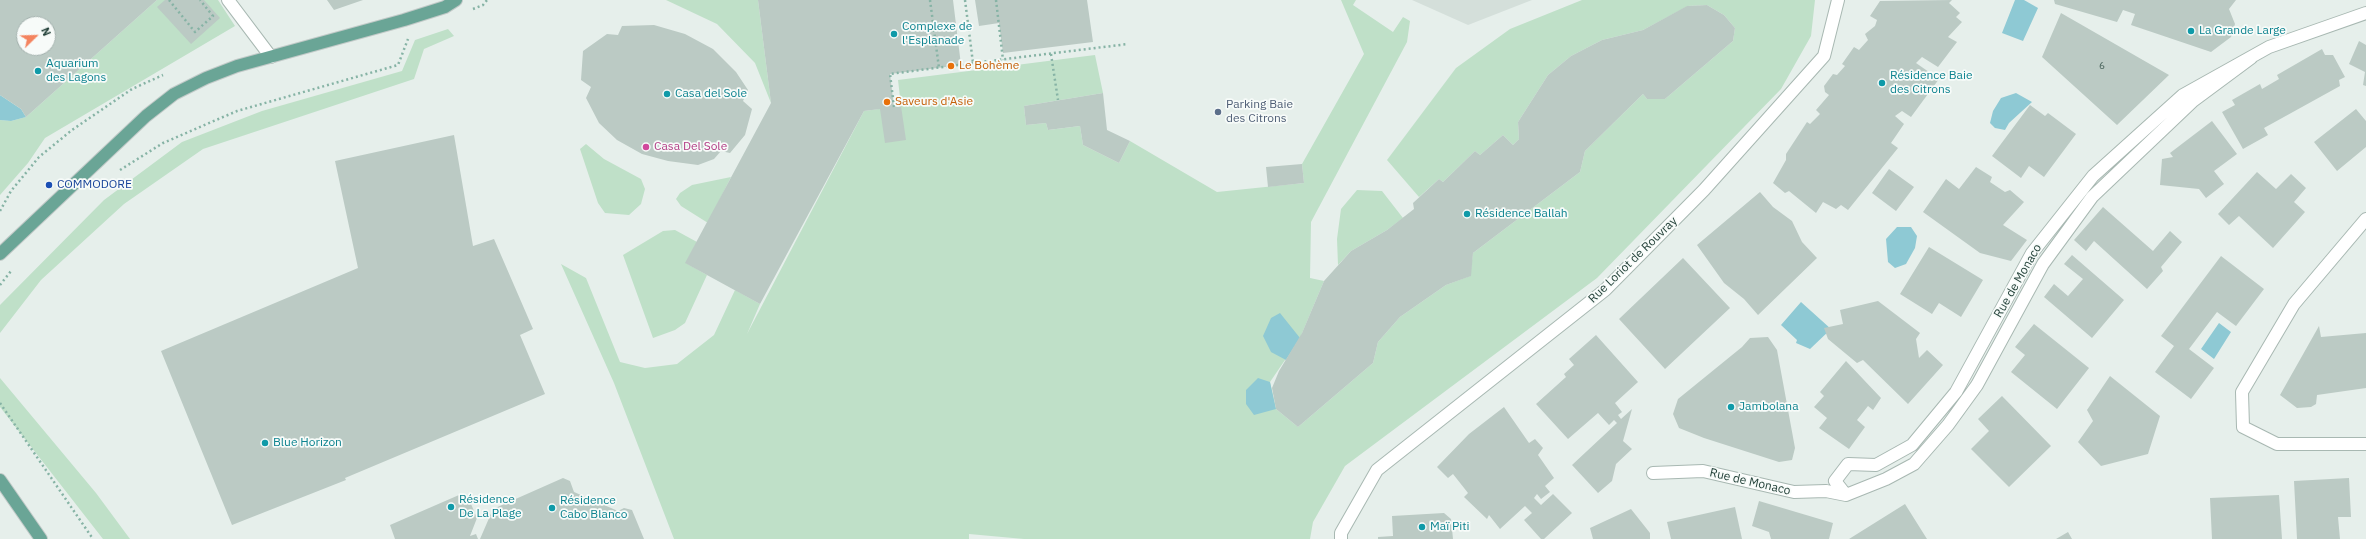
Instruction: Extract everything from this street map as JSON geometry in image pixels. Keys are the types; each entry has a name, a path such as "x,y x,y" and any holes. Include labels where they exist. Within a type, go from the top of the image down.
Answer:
{"main road":[{"path":"0,254 146,116 174,94 219,72 404,20 445,7 456,0"},
{"path":"0,480 41,539"}],"street":[{"path":"228,0 271,57"},
{"name":"Rue Loriot de Rouvray","path":"1341,539 1341,533 1377,470 1605,290 1704,190 1824,56 1838,0"},
{"name":"Rue de Monaco","path":"1846,495 1835,481 1848,464 1876,464 1912,445 1956,392 2032,253 2093,176 2183,95 2269,47 2366,13"},
{"name":"Rue de Monaco","path":"1653,473 1703,471 1794,492 1826,491 1846,495 1886,479 1914,464 1948,425 1977,386 2043,264 2092,197 2193,101 2251,58"},
{"path":"2366,219 2294,304 2242,392 2244,427 2277,444 2366,444"}],"path":[{"path":"169,0 195,32 213,16 200,0"},
{"path":"468,11 483,5 487,0"},
{"path":"930,0 939,68"},
{"path":"965,0 973,63"},
{"path":"996,0 1003,60"},
{"path":"119,171 163,143 237,111 398,65 410,35"},
{"path":"894,107 890,74 1128,44"},
{"path":"1051,54 1058,100"},
{"path":"0,285 14,268"},
{"path":"1,405 93,539"}],"shaded area":[{"path":"1412,0 1532,0 1468,25"}],"green space":[{"path":"157,0 218,0 235,26 45,138 28,163 0,195 0,120 11,121 26,117"},
{"path":"666,0 758,0 771,103 755,63 717,24"},
{"path":"1341,0 1356,0 1353,5 1393,32 1403,17 1410,21 1407,42 1311,222 1310,278 1324,281 1300,338 1270,382 1276,409 1298,427 1373,363 1378,342 1400,317 1446,285 1470,276 1473,253 1580,172 1585,151 1643,94 1647,99 1665,99 1733,41 1735,28 1724,15 1707,5 1688,6 1643,30 1602,40 1571,56 1548,75 1518,122 1519,139 1513,145 1503,135 1480,155 1475,151 1443,182 1439,179 1419,197 1387,160 1456,68 1510,29 1582,0 1815,0 1811,36 1781,89 1597,278 1345,466 1313,522 1310,539 1024,539 969,534 969,539 674,539 614,383 561,264 586,278 620,362 645,368 677,364 714,335 735,290 760,304 747,334 864,111 901,106 898,80 1095,55 1103,93 1024,106 1026,125 1046,123 1048,130 1080,126 1083,145 1119,163 1130,141 1217,192 1304,183 1302,164 1364,54"},
{"path":"448,29 454,36 424,49 414,79 203,149 124,204 41,280 0,333 0,305 104,200 182,142 262,111 402,71 415,40"},
{"path":"586,144 604,159 641,179 645,189 641,204 629,215 605,213 598,203 580,149"},
{"path":"731,177 708,223 681,206 676,199 680,193 692,185"},
{"path":"1357,190 1382,191 1403,218 1387,230 1351,251 1338,265 1337,239 1341,209"},
{"path":"675,230 697,242 686,263 707,275 685,323 675,330 653,338 623,255 663,231"},
{"path":"0,378 96,493 130,539 103,539 0,407"}],"water":[{"path":"2015,0 2024,0 2038,8 2023,41 2002,33"},
{"path":"2016,93 2032,102 2009,123 2005,130 1995,128 1990,123 1993,111 2001,98"},
{"path":"0,95 21,109 26,117 11,121 0,120"},
{"path":"1897,227 1911,227 1917,236 1915,248 1906,264 1895,268 1888,262 1886,239"},
{"path":"1801,302 1831,329 1810,349 1796,343 1797,340 1781,325"},
{"path":"1280,313 1300,338 1286,360 1271,352 1263,336 1271,318"},
{"path":"2219,323 2231,332 2214,359 2201,349"},
{"path":"1258,378 1270,382 1276,409 1254,415 1246,404 1246,390"}],"building":[{"name":"Aquarium des Lagons","path":"0,0 157,0 26,117 21,109 0,95"},
{"path":"165,0 204,0 220,18 191,44 157,7"},
{"path":"327,0 363,0 334,10"},
{"path":"758,0 953,0 961,65 890,74 894,107 901,106 906,140 885,143 880,109 864,111 760,304 685,263 771,103"},
{"name":"Complexe de l'Esplanade","path":"975,0 1087,0 1093,42 1003,53 999,23 979,26"},
{"path":"1952,0 1949,3 1960,13 1956,17 1962,22 1948,37 1957,42 1938,67 1922,57 1916,63 1939,79 1911,117 1902,111 1895,116 1904,124 1891,143 1898,148 1848,210 1841,205 1836,209 1823,202 1816,213 1789,191 1785,193 1773,183 1786,160 1786,154 1807,122 1810,124 1820,114 1816,110 1829,95 1825,92 1824,86 1833,74 1837,75 1845,66 1842,64 1854,47 1859,50 1868,40 1865,34 1875,26 1877,20 1870,16 1880,1"},
{"name":"La Grande Large","path":"2054,0 2236,0 2229,9 2235,24 2231,37 2211,52 2131,25 2135,14 2123,10 2117,22 2055,4"},
{"name":"Résidence Ballah","path":"1707,5 1724,15 1735,28 1733,41 1665,99 1647,99 1643,94 1585,151 1580,172 1473,253 1471,276 1446,285 1400,317 1378,342 1373,363 1298,427 1276,409 1272,388 1279,371 1302,333 1324,281 1351,251 1387,230 1414,209 1413,203 1439,179 1443,182 1475,151 1480,155 1503,135 1513,145 1519,139 1518,122 1548,75 1571,56 1602,40 1643,30 1687,6"},
{"path":"2061,13 2169,75 2117,125 2042,57"},
{"name":"Casa del Sole","path":"654,25 685,34 713,49 736,72 748,90 743,101 752,109 745,135 730,153 721,151 714,159 698,165 668,161 642,154 617,140 599,123 586,98 591,87 581,80 583,51 607,34 618,35 622,26"},
{"path":"2359,41 2366,45 2366,86 2363,85 2365,72 2349,64"},
{"path":"2322,49 2325,55 2333,55 2345,77 2339,80 2340,86 2264,128 2268,135 2243,149 2222,112 2235,105 2232,100 2260,84 2262,89 2279,79 2277,75"},
{"path":"1103,93 1107,130 1130,141 1119,163 1083,145 1080,126 1048,130 1046,123 1026,125 1024,106"},
{"path":"2030,105 2045,116 2048,113 2076,134 2044,177 2029,166 2021,178 1992,156"},
{"path":"2356,109 2366,121 2366,147 2337,171 2314,142"},
{"path":"2212,121 2237,154 2214,171 2224,184 2206,198 2199,189 2160,185 2162,159 2173,157 2170,153"},
{"path":"454,135 473,246 494,239 533,329 520,335 545,394 345,478 346,480 232,525 161,351 358,268 335,161"},
{"path":"1302,164 1304,183 1268,187 1266,167"},
{"path":"1976,167 1992,177 1990,182 2005,192 2010,190 2024,202 2003,225 2027,240 2011,261 1980,253 1923,212 1946,179 1959,189"},
{"path":"1889,169 1914,187 1896,211 1872,193"},
{"path":"2257,172 2276,189 2291,174 2306,188 2294,202 2305,212 2273,248 2239,216 2229,225 2218,214"},
{"path":"1760,192 1773,207 1792,221 1802,242 1817,258 1758,315 1744,299 1724,283 1697,245"},
{"path":"2103,207 2153,251 2170,231 2182,242 2161,267 2163,271 2147,289 2094,241 2086,251 2074,240"},
{"path":"1929,247 1983,280 1961,317 1939,303 1932,314 1900,294"},
{"path":"2072,255 2124,300 2092,338 2044,297 2054,284 2068,296 2083,279 2064,264"},
{"path":"2221,256 2264,289 2236,326 2217,312 2189,349 2214,368 2191,399 2155,372 2174,346 2161,336"},
{"path":"1683,258 1730,308 1665,369 1619,319"},
{"path":"1878,301 1920,333 1916,339 1919,358 1927,350 1943,365 1908,404 1863,360 1857,363 1828,339 1824,328 1843,324 1840,310"},
{"path":"2034,324 2089,368 2057,409 2011,372 2025,355 2015,347"},
{"path":"2319,326 2321,337 2366,333 2366,388 2317,395 2316,404 2311,407 2297,408 2280,395"},
{"path":"1596,335 1638,382 1615,403 1622,412 1618,415 1621,419 1632,409 1623,441 1632,449 1616,464 1612,481 1598,493 1572,465 1617,423 1614,420 1609,425 1598,413 1568,439 1536,404 1566,377 1564,374 1574,365 1569,359"},
{"name":"Jambolana","path":"1768,337 1777,350 1795,448 1792,460 1779,462 1704,438 1679,428 1673,414 1678,399 1742,347 1750,338"},
{"path":"1846,361 1881,398 1873,410 1868,406 1857,420 1865,427 1849,449 1819,428 1827,418 1814,407 1824,396 1820,392"},
{"path":"2110,376 2160,416 2148,454 2101,466 2078,442 2093,421 2087,410"},
{"path":"2002,396 2051,446 2009,487 1971,449 1989,431 1978,419"},
{"path":"1504,407 1529,443 1535,439 1543,448 1538,455 1554,478 1545,486 1550,492 1541,499 1537,494 1534,498 1541,505 1553,494 1572,513 1544,539 1541,539 1524,520 1532,513 1525,506 1500,529 1489,515 1487,519 1464,497 1468,493 1453,474 1448,478 1437,467 1469,434"},
{"name":"Résidence Cabo Blanco","path":"563,478 570,481 574,492 618,511 624,508 632,510 644,539 480,539 493,509"},
{"path":"2349,478 2351,517 2338,517 2340,539 2297,539 2294,481"},
{"name":"Résidence De La Plage","path":"459,495 468,497 477,518 470,536 476,534 478,539 395,539 390,525"},
{"path":"2279,495 2282,539 2212,539 2210,498"},
{"path":"1759,501 1833,523 1829,539 1771,539 1769,532 1752,526"},
{"path":"1905,504 1927,539 1849,539"},
{"path":"1735,507 1742,539 1671,539 1667,522"},
{"path":"1631,509 1650,533 1650,539 1593,539 1590,528"},
{"name":"Maï Piti","path":"1444,513 1451,519 1453,539 1378,539 1378,537 1393,536 1392,516"},
{"path":"2068,532 2072,539 2056,539"}],"place":[{"name":"La Grande Large","path":"2191,31"},
{"name":"Complexe de l'Esplanade","path":"894,34"},
{"name":"Le Bohème","path":"951,66"},
{"name":"Aquarium des Lagons","path":"38,71"},
{"name":"Résidence Baie des Citrons","path":"1882,83"},
{"name":"Casa del Sole","path":"667,94"},
{"name":"Saveurs d'Asie","path":"887,102"},
{"name":"Parking Baie des Citrons","path":"1218,112"},
{"name":"Casa Del Sole","path":"646,147"},
{"name":"COMMODORE","path":"49,185"},
{"name":"Résidence Ballah","path":"1467,214"},
{"name":"Jambolana","path":"1731,407"},
{"name":"Blue Horizon","path":"265,443"},
{"name":"Résidence De La Plage","path":"451,507"},
{"name":"Résidence Cabo Blanco","path":"552,508"},
{"name":"Maï Piti","path":"1422,527"}]}
